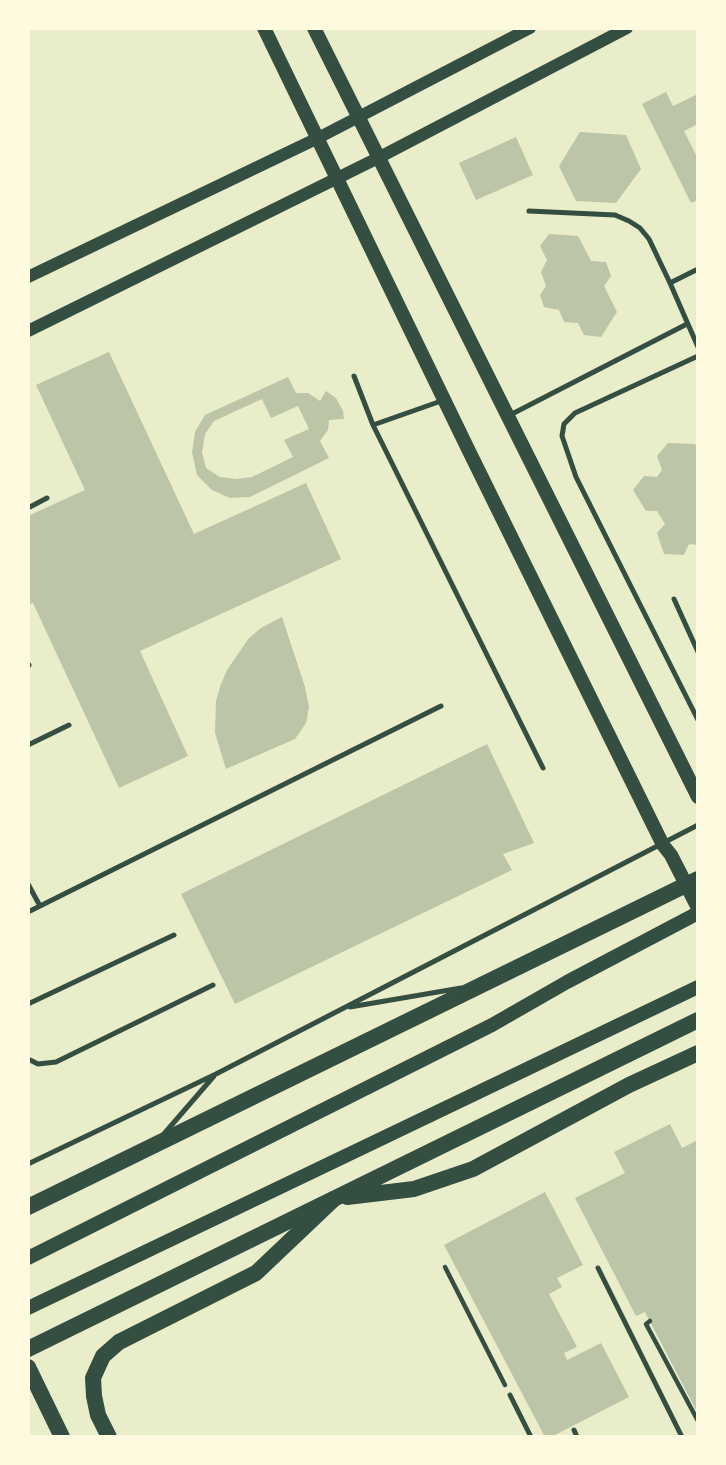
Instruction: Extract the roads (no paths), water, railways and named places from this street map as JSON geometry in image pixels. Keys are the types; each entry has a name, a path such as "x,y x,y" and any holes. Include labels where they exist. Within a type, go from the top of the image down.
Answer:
{"main road":[{"path":"28,1258 492,1025 698,910 444,400 264,28"},
{"path":"314,28 698,796"},
{"path":"28,1207 698,879"},
{"path":"28,1308 698,987"},
{"path":"28,1349 698,1020"},
{"path":"109,1437 98,1415 94,1396 93,1378 103,1356 119,1342 256,1273 334,1199 414,1189 473,1168 629,1085 698,1053"},
{"path":"29,1369 62,1437"}],"street":[{"path":"28,277 359,118 530,28"},
{"path":"28,331 379,158 627,28"}],"lane":[{"path":"529,211 615,215 640,228 649,239 698,347"},
{"path":"670,283 698,269"},
{"path":"508,416 687,324"},
{"path":"698,356 575,413 564,424 562,436 576,477 698,720"},
{"path":"354,376 373,425 543,768"},
{"path":"373,425 444,400"},
{"path":"28,508 47,498"},
{"path":"674,599 698,652"},
{"path":"28,912 441,706"},
{"path":"28,745 69,725"},
{"path":"698,789 698,796"},
{"path":"28,1164 216,1074 575,887 667,850 698,825"},
{"path":"28,884 40,906"},
{"path":"28,1004 174,935"},
{"path":"343,1008 482,984"},
{"path":"28,1059 38,1064 56,1062 213,985"},
{"path":"154,1145 216,1074"},
{"path":"597,1268 682,1437"},
{"path":"510,1395 531,1437"},
{"path":"574,1430 577,1437"}]}
